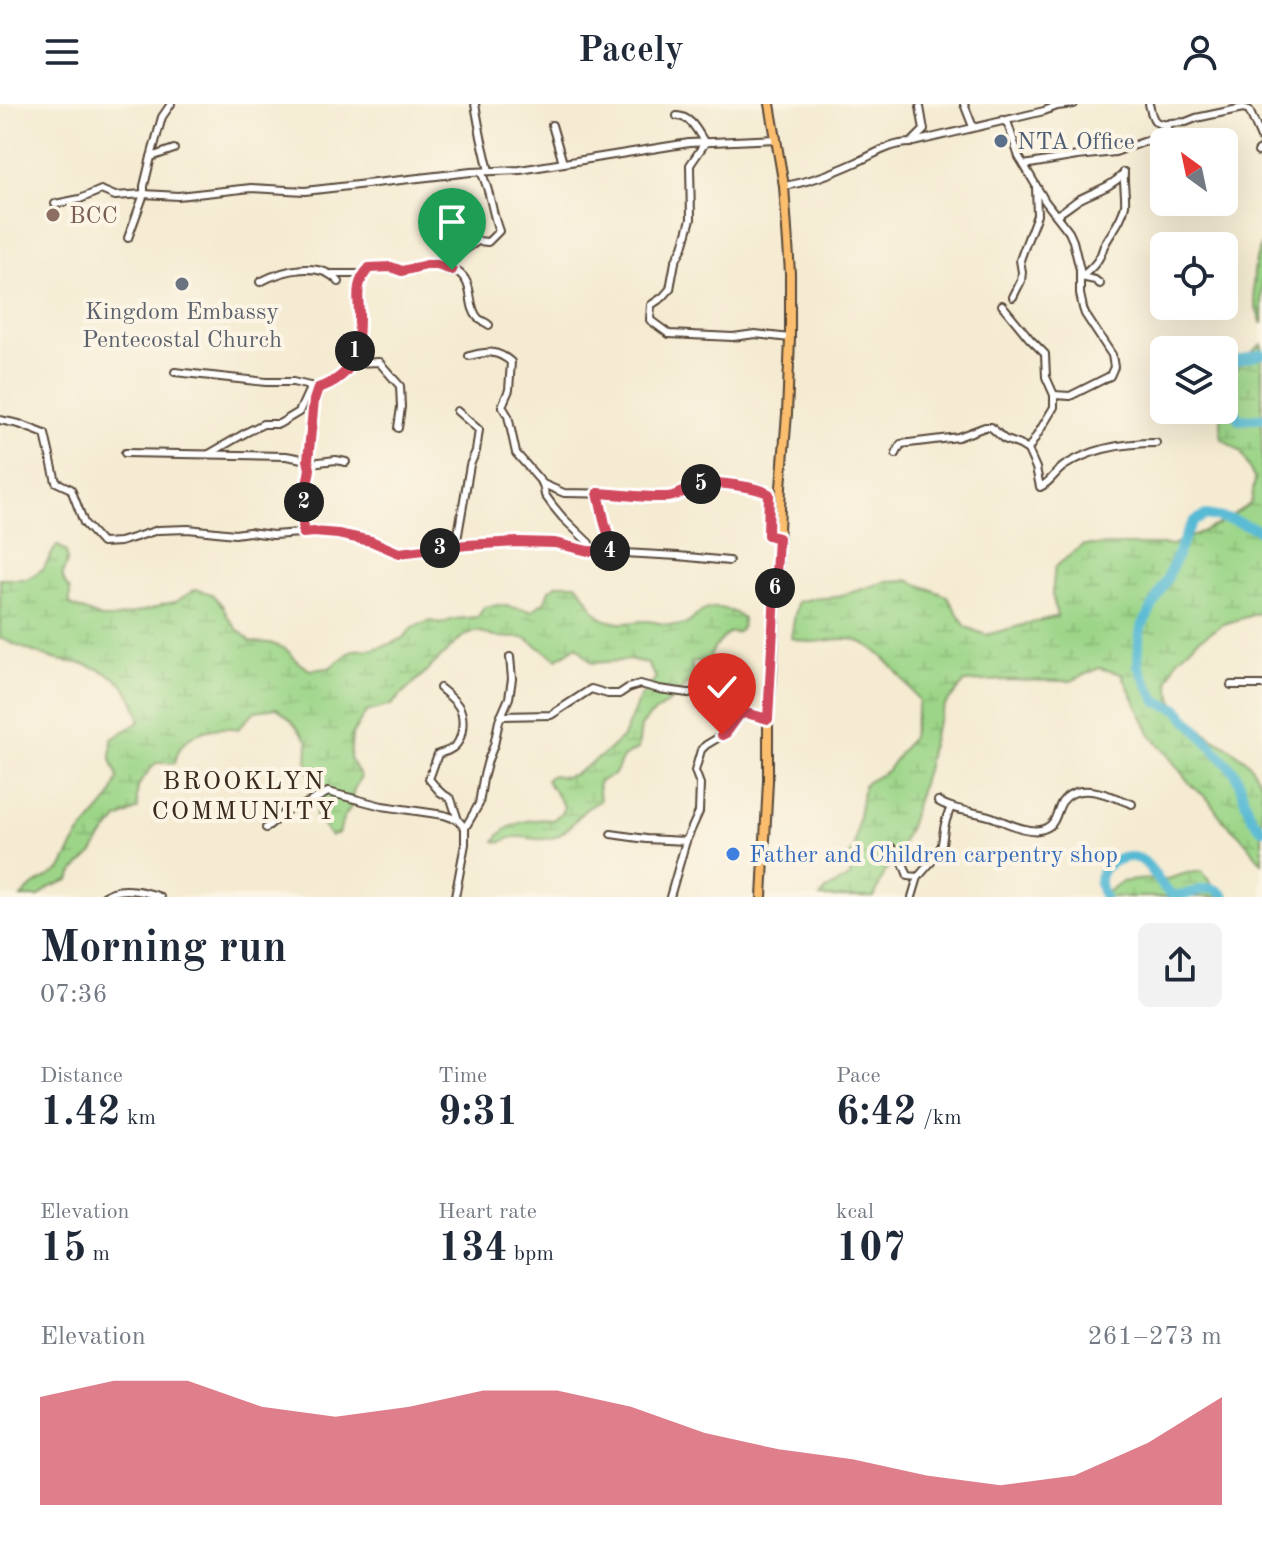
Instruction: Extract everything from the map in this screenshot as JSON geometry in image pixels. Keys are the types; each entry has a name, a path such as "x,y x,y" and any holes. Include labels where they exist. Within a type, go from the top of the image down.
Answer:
{"main road":[{"path":"762,897 768,719 790,338 790,273 784,186 770,104"}],"street":[{"path":"128,238 144,194 162,117 171,104"},
{"path":"437,265 478,241 488,242 499,231 485,171 475,104"},
{"path":"964,104 973,127"},
{"path":"784,186 822,178 881,149 1044,111 1057,105 1074,104"},
{"path":"1149,104 1157,124 1186,122 1243,108 1249,110 1262,140"},
{"path":"911,143 924,130 920,107"},
{"path":"677,116 686,117 705,143"},
{"path":"1003,120 1008,124 1019,157 1045,201 1069,232 1081,277 1080,294 1085,314 1112,355 1114,367 1110,376 1070,396 1054,395"},
{"path":"1024,165 1115,152 1161,134 1167,124"},
{"path":"552,125 563,163"},
{"path":"55,204 80,199 101,190 115,196 178,196 251,188 305,191 485,171 520,170 689,143 777,139"},
{"path":"705,143 690,165 691,219 675,262 670,289 651,305 650,320 669,334 733,337 755,334 790,338"},
{"path":"151,157 174,149"},
{"path":"1056,215 1114,183 1124,172 1122,187 1126,201 1122,215 1099,258 1081,277"},
{"path":"1013,297 1021,281 1020,260 1037,215 1036,183"},
{"path":"175,372 293,382 314,387 332,384 353,363 359,317 357,291 369,268 391,267 402,271 437,265 457,271 469,287 471,305 477,317 489,325"},
{"path":"260,282 290,271 318,269 332,274 364,274"},
{"path":"332,274 339,282"},
{"path":"1081,277 1089,277 1100,284"},
{"path":"1002,305 1045,354 1046,377 1054,395 1054,407 1028,450"},
{"path":"469,356 486,352 501,354 511,362 509,390 502,406 508,416 516,453 543,484 564,493 650,498 678,496 699,484 713,482 761,488 769,494 768,535 778,538"},
{"path":"353,363 379,362 400,386 398,428"},
{"path":"209,454 263,424 279,424 299,412 314,387"},
{"path":"303,533 314,387"},
{"path":"456,546 479,430 457,411"},
{"path":"0,420 45,434 56,482 71,489 84,523 102,543 120,542 158,530 273,535 314,532 371,541 399,553 456,546 539,542 588,551 729,561"},
{"path":"896,454 901,444 958,437 991,427 1004,439 1028,450 1040,487 1067,464 1098,450 1128,443 1156,443"},
{"path":"125,453 286,456 309,462 346,462"},
{"path":"543,484 545,495 553,506 589,543 588,551"},
{"path":"598,493 614,552"},
{"path":"455,897 465,828 479,804 488,760 509,698 512,679 510,657"},
{"path":"501,716 551,715 591,689 619,694 640,684 688,693 725,692 746,713 768,719"},
{"path":"1231,685 1262,685"},
{"path":"440,688 459,706 462,725 459,741 453,748 438,754 429,779 451,799 458,820 465,828"},
{"path":"670,897 686,841 699,812 700,784 695,771 701,750 726,733 739,715 746,713"},
{"path":"938,801 1015,827 1041,830 1053,822 1063,802 1071,794 1085,791 1103,793 1132,804"},
{"path":"266,828 289,808 302,806 328,792 458,820"},
{"path":"912,897 918,877 939,851 951,807"},
{"path":"611,834 686,841"},
{"path":"891,847 908,876 918,877"},
{"path":"104,897 111,891 121,890 146,892 160,897"}],"green space":[{"path":"1262,242 1262,324 1255,304 1253,283"},
{"path":"1262,344 1262,612 1224,624 1198,640 1177,660 1168,681 1173,701 1184,714 1248,762 1262,784 1262,863 1207,798 1192,786 1150,733 1122,674 1099,668 1071,681 965,682 945,705 934,732 910,824 897,856 885,872 874,897 820,897 826,890 851,876 846,862 854,849 864,784 887,771 912,736 919,701 888,662 869,646 848,639 810,642 791,638 797,602 836,597 889,581 908,580 947,596 966,627 986,635 1057,616 1052,594 1055,567 1083,545 1172,545 1217,525 1251,503 1255,480 1241,452 1221,438 1221,424 1238,424 1238,367"},
{"path":"57,545 66,551 63,578 70,590 70,605 101,618 114,618 175,602 196,589 212,594 237,629 252,642 270,643 286,649 310,670 329,668 353,650 390,644 403,638 413,627 431,621 441,624 454,619 478,617 484,607 500,605 532,611 545,601 549,590 558,584 576,584 598,615 611,621 645,621 678,626 688,623 703,611 720,608 743,618 742,627 738,632 728,633 714,648 709,659 691,663 695,675 641,726 638,749 623,757 615,774 598,782 600,801 555,837 514,837 500,843 495,841 513,825 553,820 562,812 564,806 546,780 552,775 565,777 575,774 623,737 639,699 656,678 647,663 632,660 592,663 577,646 557,659 525,638 494,637 478,631 462,637 391,705 366,712 352,735 350,759 361,777 339,833 331,836 315,817 323,792 307,770 308,741 277,708 255,711 238,729 214,729 190,738 179,750 175,763 156,763 140,784 138,809 118,819 69,880 50,887 39,897 21,897 31,887 61,869 79,835 110,799 118,778 111,759 112,739 140,721 133,699 114,677 83,664 51,658 0,638 0,579 27,579 43,569"},
{"path":"1202,871 1217,897 1100,897 1121,882 1161,881"}],"waterway":[{"path":"1238,360 1262,354"},
{"path":"1238,418 1262,418"},
{"path":"1262,531 1206,515 1194,521 1141,628 1138,666 1157,702 1178,709 1236,774 1251,817 1262,829"},
{"path":"1104,897 1100,883 1102,873 1110,864 1128,857 1145,863 1164,888 1174,895 1214,889 1225,897"}],"place":[{"name":"NTA Office","path":"1001,141"},
{"name":"BCC","path":"53,215"},
{"name":"Kingdom Embassy Pentecostal Church","path":"182,284"},
{"name":"Father and Children carpentry shop","path":"733,854"}],"district":[{"name":"BROOKLYN COMMUNITY","path":"244,795"}],"route":[{"path":"452,270 426,265 402,271 391,267 369,268 364,274 357,291 359,317 353,363 332,384 318,388 314,400 303,533 338,534 371,541 399,553 518,542 555,543 588,551 614,552 598,493 669,497 678,496 699,484 713,482 761,488 769,494 768,535 778,538 768,719 746,713 739,715 722,735"}]}
